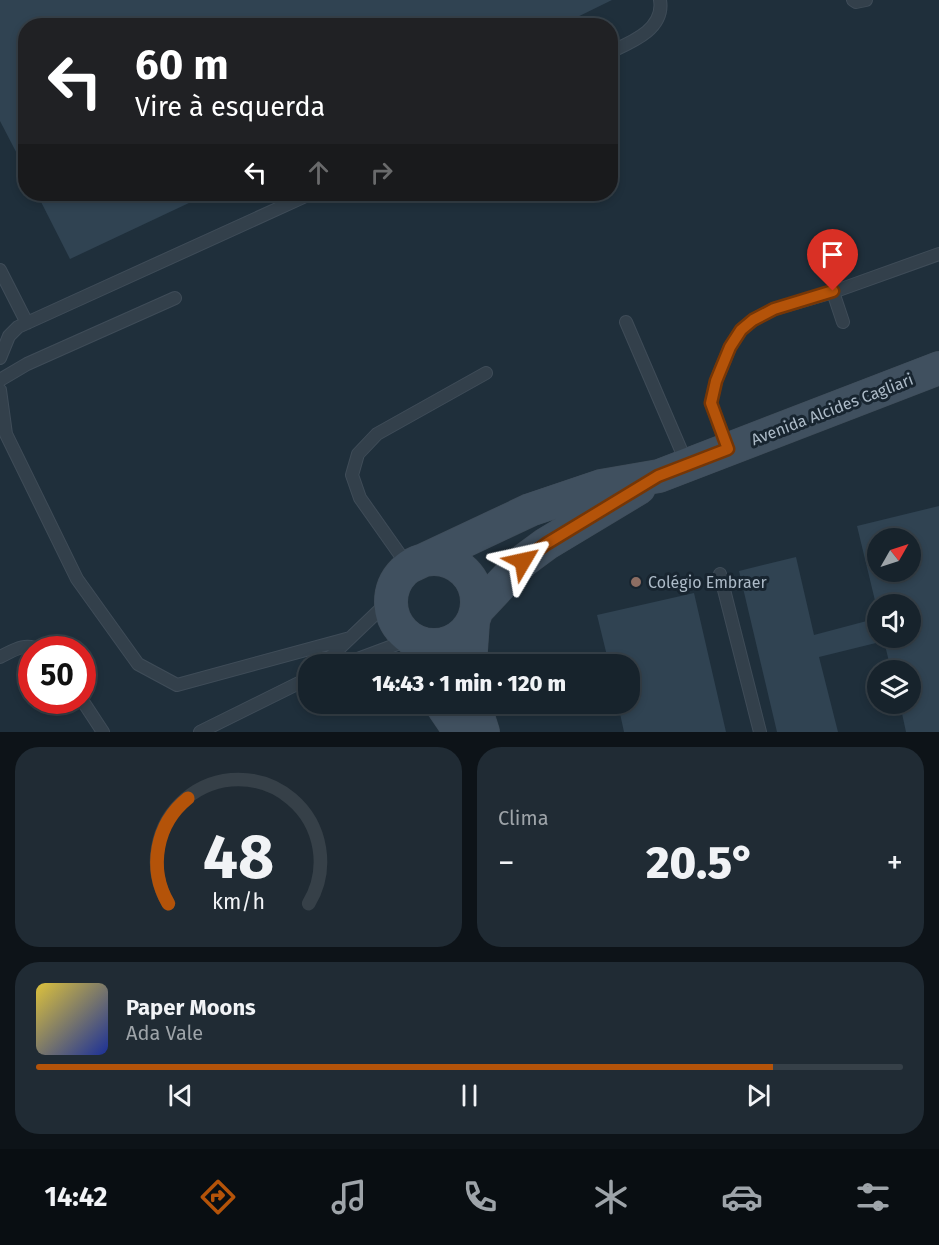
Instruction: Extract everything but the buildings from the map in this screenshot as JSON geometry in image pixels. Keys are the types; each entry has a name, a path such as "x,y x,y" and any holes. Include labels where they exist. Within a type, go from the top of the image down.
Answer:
{"main road":[{"name":"Avenida Alcides Cagliari","path":"415,652 422,644 446,645 457,640 523,561 546,544 673,471 939,368"},
{"name":"Avenida Alcides Cagliari","path":"409,567 530,510 601,486 673,471"},
{"path":"415,652 395,622 391,611 393,587 399,576 409,567 420,561 433,559 446,560 458,566 468,574 474,586 477,598 471,654"},
{"path":"448,714 460,732"},
{"path":"477,714 483,732"}],"lane":[{"path":"618,48 632,42 654,26 661,6 660,0"},
{"path":"853,0 856,2 866,0"},
{"path":"0,358 9,336 18,327 295,201"},
{"path":"728,449 711,403 716,381 730,347 741,330 753,320 774,309 939,254"},
{"path":"0,270 27,323"},
{"path":"833,291 843,322"},
{"path":"0,380 27,364 175,298"},
{"path":"626,322 673,471"},
{"path":"409,567 360,498 352,475 358,454 377,434 486,373"},
{"path":"0,390 6,434 77,579 138,664 177,685 350,638"},
{"path":"720,574 760,732"},
{"path":"333,654 391,599"},
{"path":"0,657 18,648"},
{"path":"200,732 298,683"},
{"path":"91,714 103,732"}],"place":[{"name":"Colégio Embraer","path":"636,582"}],"route":[{"path":"523,561 546,544 658,476 728,449 711,403 716,381 730,347 741,330 753,320 774,309 833,291"}]}
